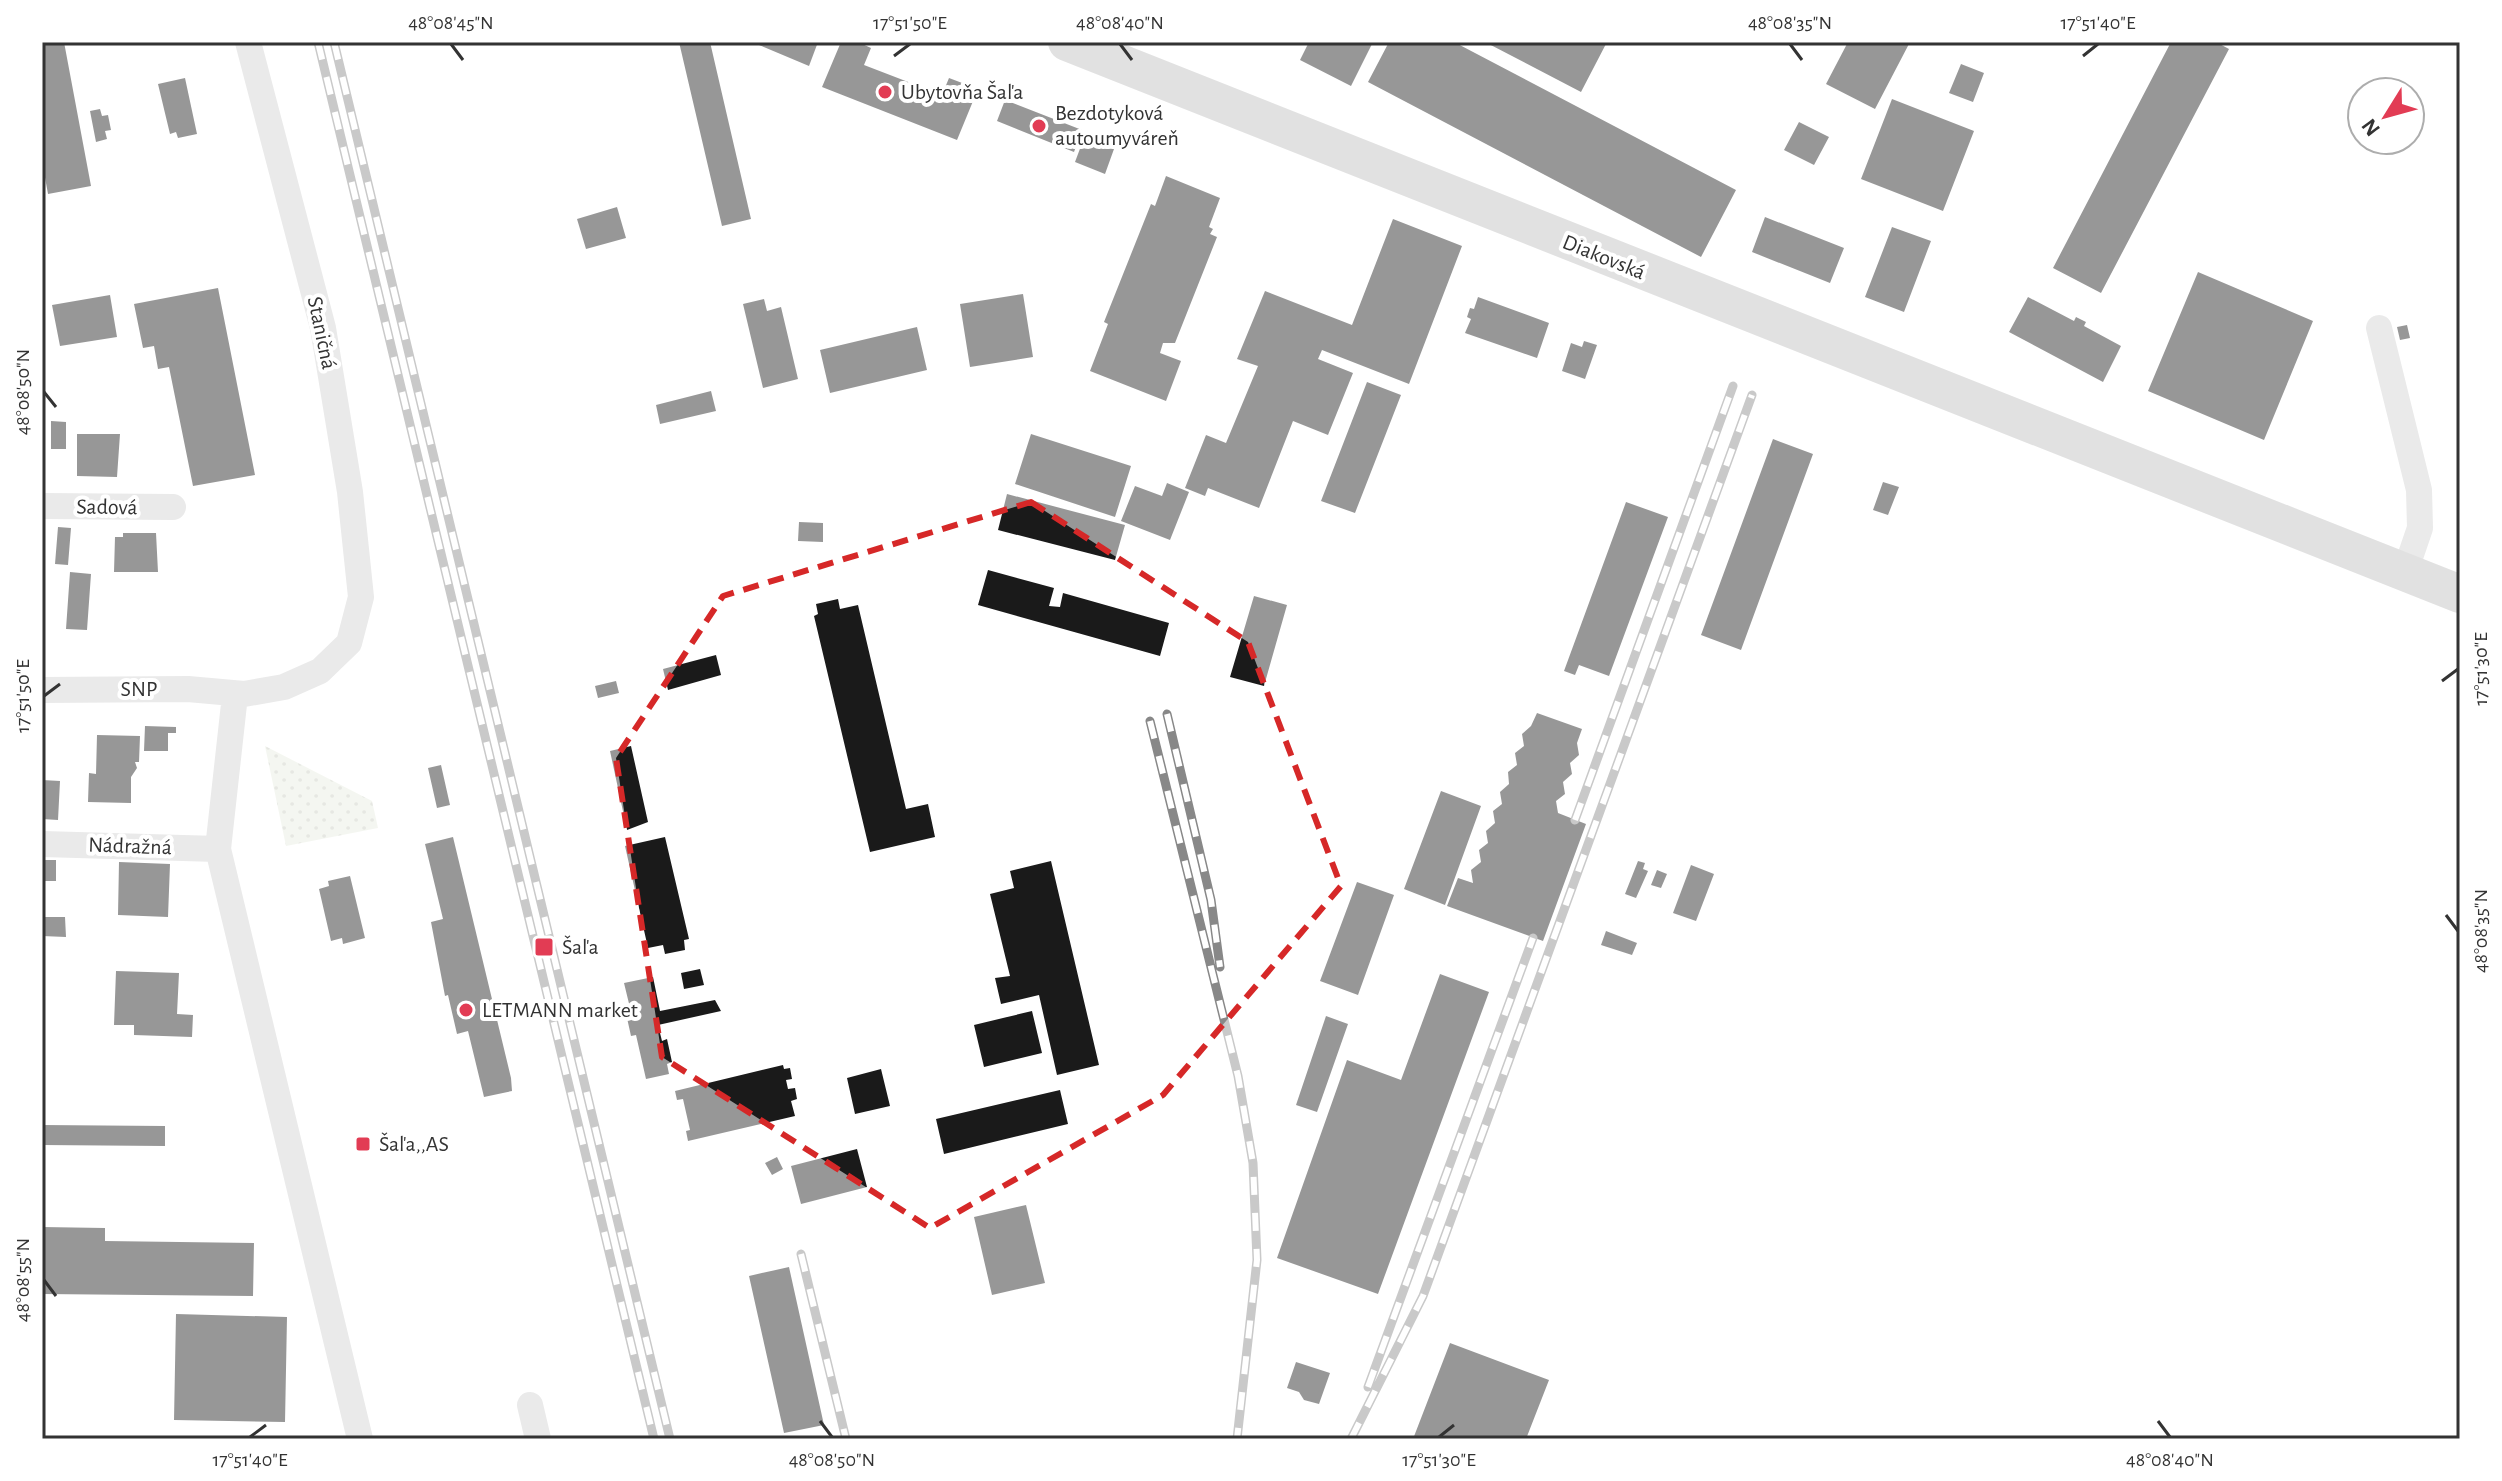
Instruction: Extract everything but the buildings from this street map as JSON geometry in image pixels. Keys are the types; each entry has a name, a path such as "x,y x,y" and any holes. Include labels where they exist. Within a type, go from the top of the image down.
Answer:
{"street":[{"name":"Staničná","path":"248,42 323,328 350,492 361,597 352,629"},
{"name":"Diakovská","path":"1067,42 1642,272 1965,395 2142,470 2460,594"},
{"path":"2379,328 2419,490 2420,528 2405,572"},
{"name":"Sadová","path":"42,506 173,507"},
{"name":"SNP","path":"42,690 188,689 235,695 284,687 320,671 349,643 352,629"},
{"path":"235,695 218,849 360,1439"},
{"name":"Nádražná","path":"42,844 218,849"},
{"path":"530,1405 538,1439"}],"highlighted area":[{"path":"1031,502 1248,642 1341,886 1163,1095 930,1228 662,1057 616,758 723,596"}],"shaded area":[{"path":"265,746 372,801 378,828 286,846"}],"railway":[{"path":"318,42 654,1439"},
{"path":"334,42 670,1439"},
{"path":"1575,820 1733,386"},
{"path":"1351,1439 1423,1296 1752,395"},
{"path":"1167,714 1211,900 1220,967"},
{"path":"1150,721 1238,1076 1253,1163 1257,1260 1237,1439"},
{"path":"1368,1387 1533,938"},
{"path":"801,1254 846,1439"}],"place":[{"name":"Ubytovňa Šaľa","path":"885,92"},
{"name":"Bezdotyková autoumyváreň","path":"1039,126"},
{"name":"Šaľa","path":"544,947"},
{"name":"LETMANN market","path":"466,1010"},
{"name":"Šaľa,,AS","path":"363,1144"}]}
